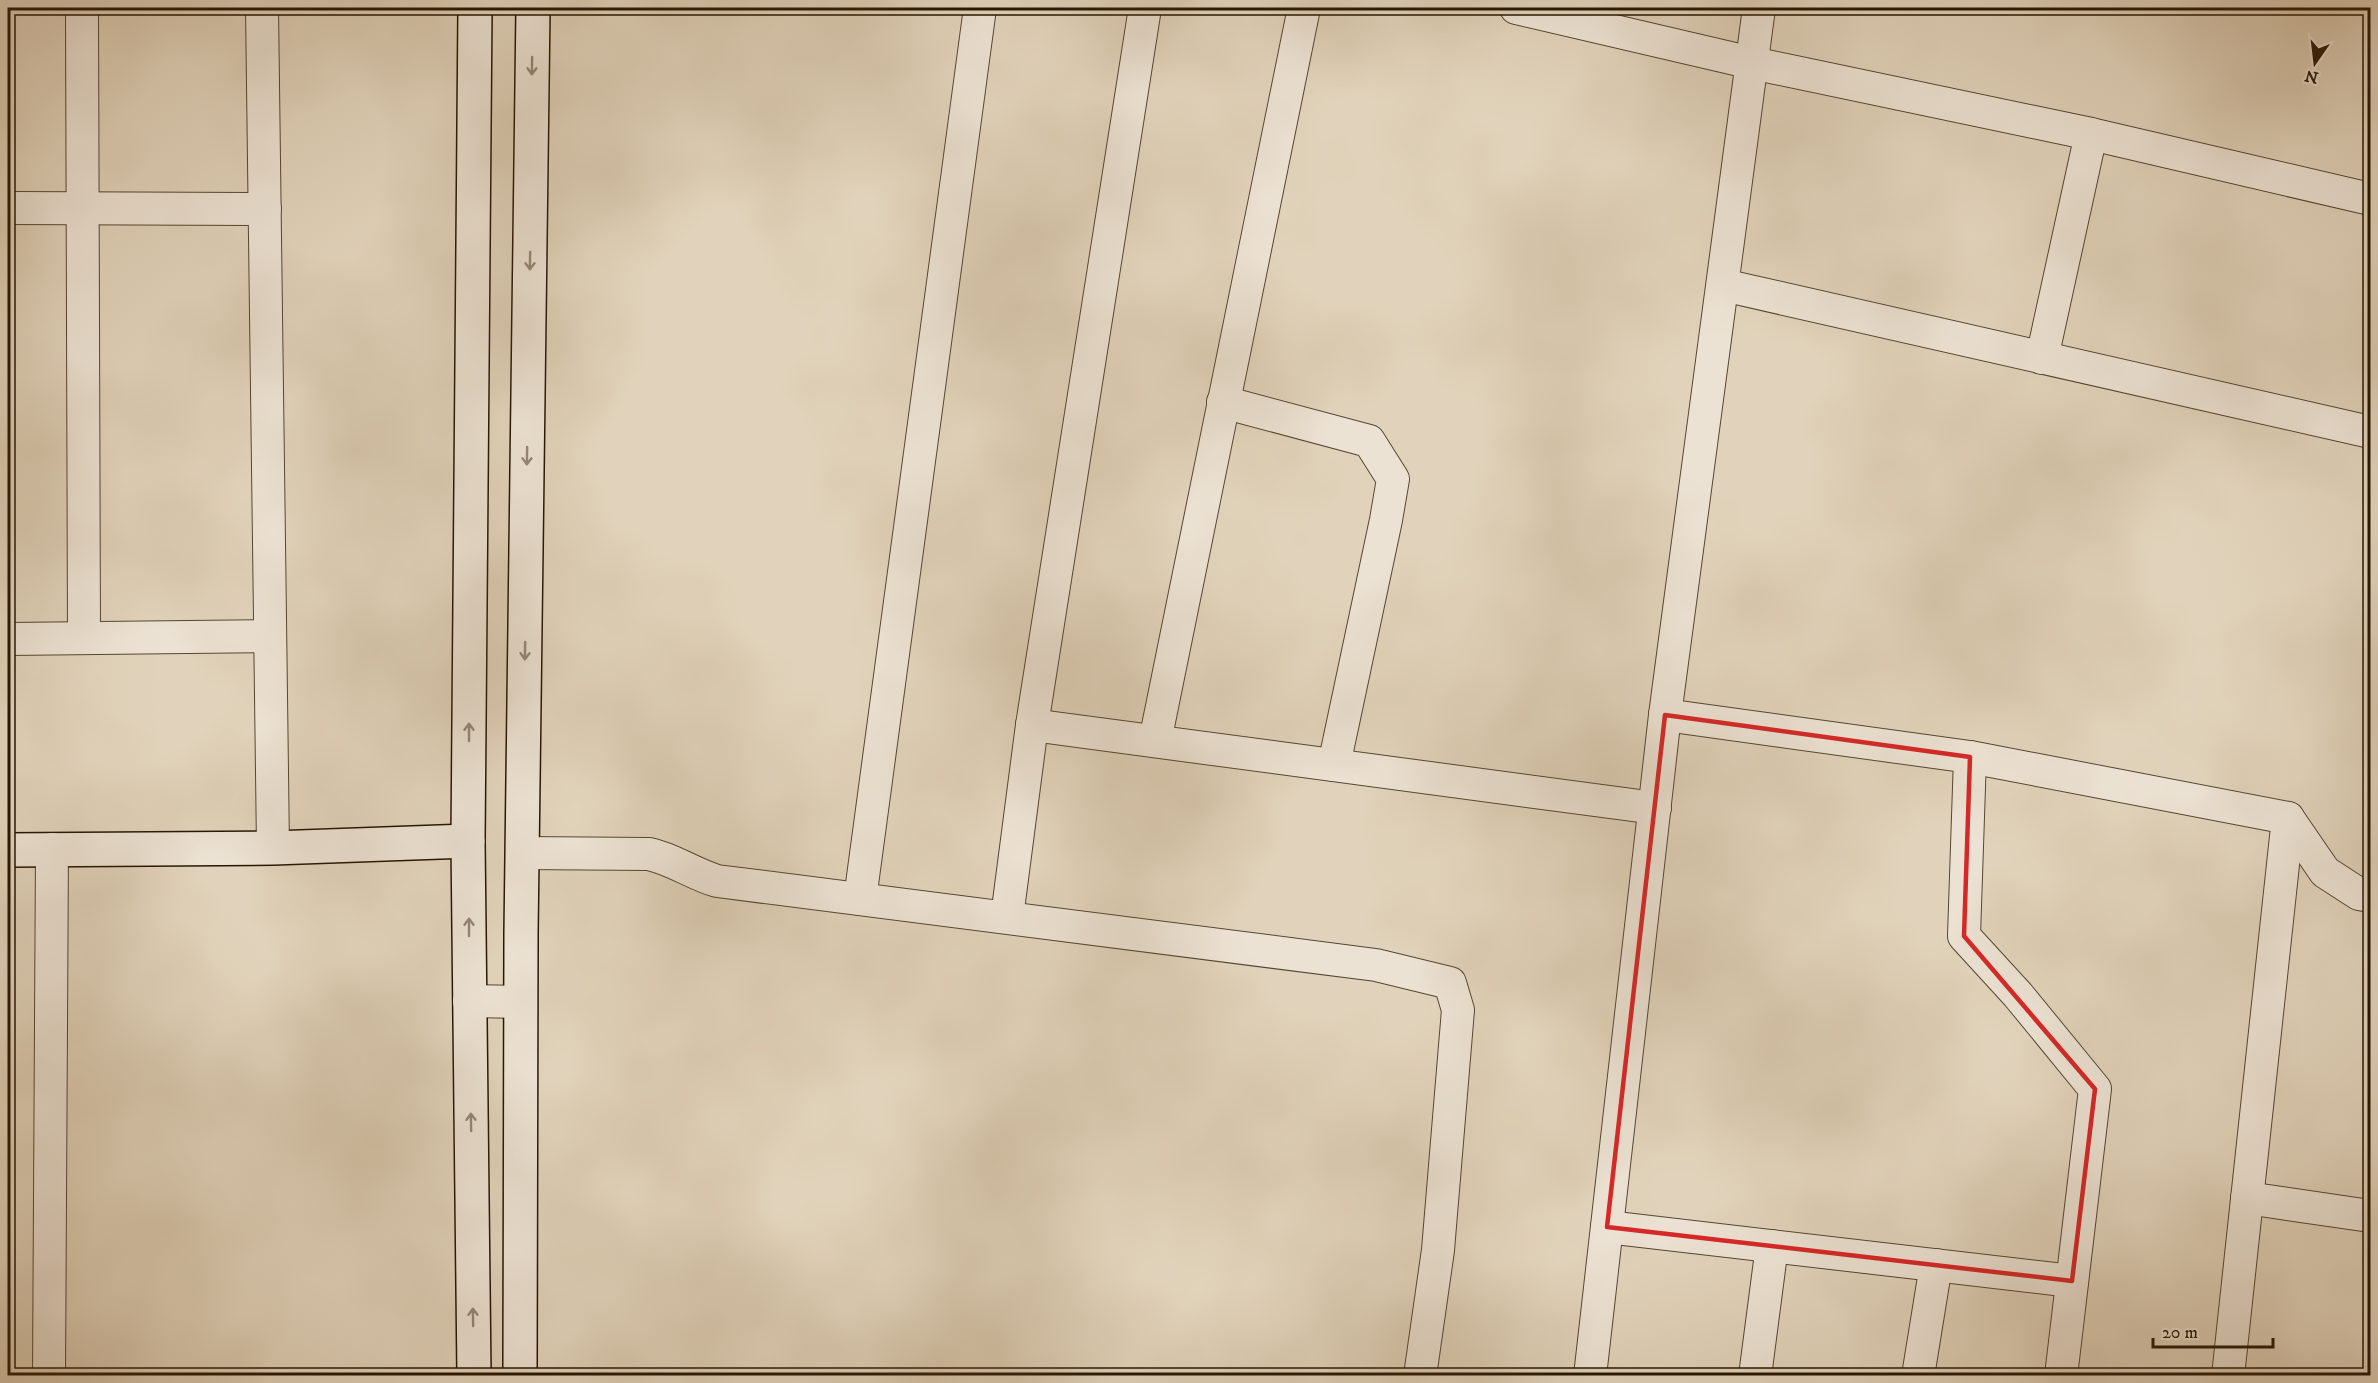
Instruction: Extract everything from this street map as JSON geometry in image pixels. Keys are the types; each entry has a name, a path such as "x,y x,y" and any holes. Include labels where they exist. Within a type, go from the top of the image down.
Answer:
{"street":[{"path":"82,8 84,638"},
{"path":"262,8 273,848"},
{"path":"474,1376 468,841 475,8"},
{"path":"520,1376 522,853 533,8"},
{"path":"860,898 980,8"},
{"path":"1007,917 1032,725 1145,8"},
{"path":"1155,741 1304,8"},
{"path":"1516,8 1752,63 2091,134 2370,199"},
{"path":"1590,1376 1665,715 1760,8"},
{"path":"2042,358 2091,134"},
{"path":"8,208 265,208"},
{"path":"1723,285 2370,432"},
{"path":"1223,402 1369,441 1393,479 1334,765"},
{"path":"8,639 270,636"},
{"path":"1665,715 1970,757 2288,818 2325,872 2359,894 2370,896"},
{"path":"1032,725 1655,808"},
{"path":"1970,757 1964,936 2018,995 2095,1089 2061,1376"},
{"path":"2229,1376 2288,818"},
{"path":"8,850 273,848 468,841"},
{"path":"49,1376 52,849"},
{"path":"522,853 649,854 662,857 703,877 717,881 1376,965 1450,983 1458,1010 1438,1250 1420,1376"},
{"path":"469,1001 521,1002"},
{"path":"2247,1198 2370,1216"},
{"path":"1607,1227 2072,1281"},
{"path":"1755,1376 1772,1246"},
{"path":"1918,1376 1936,1265"}],"highlighted area":[{"path":"1665,715 1970,757 1964,936 2095,1089 2072,1281 1607,1227"}]}
